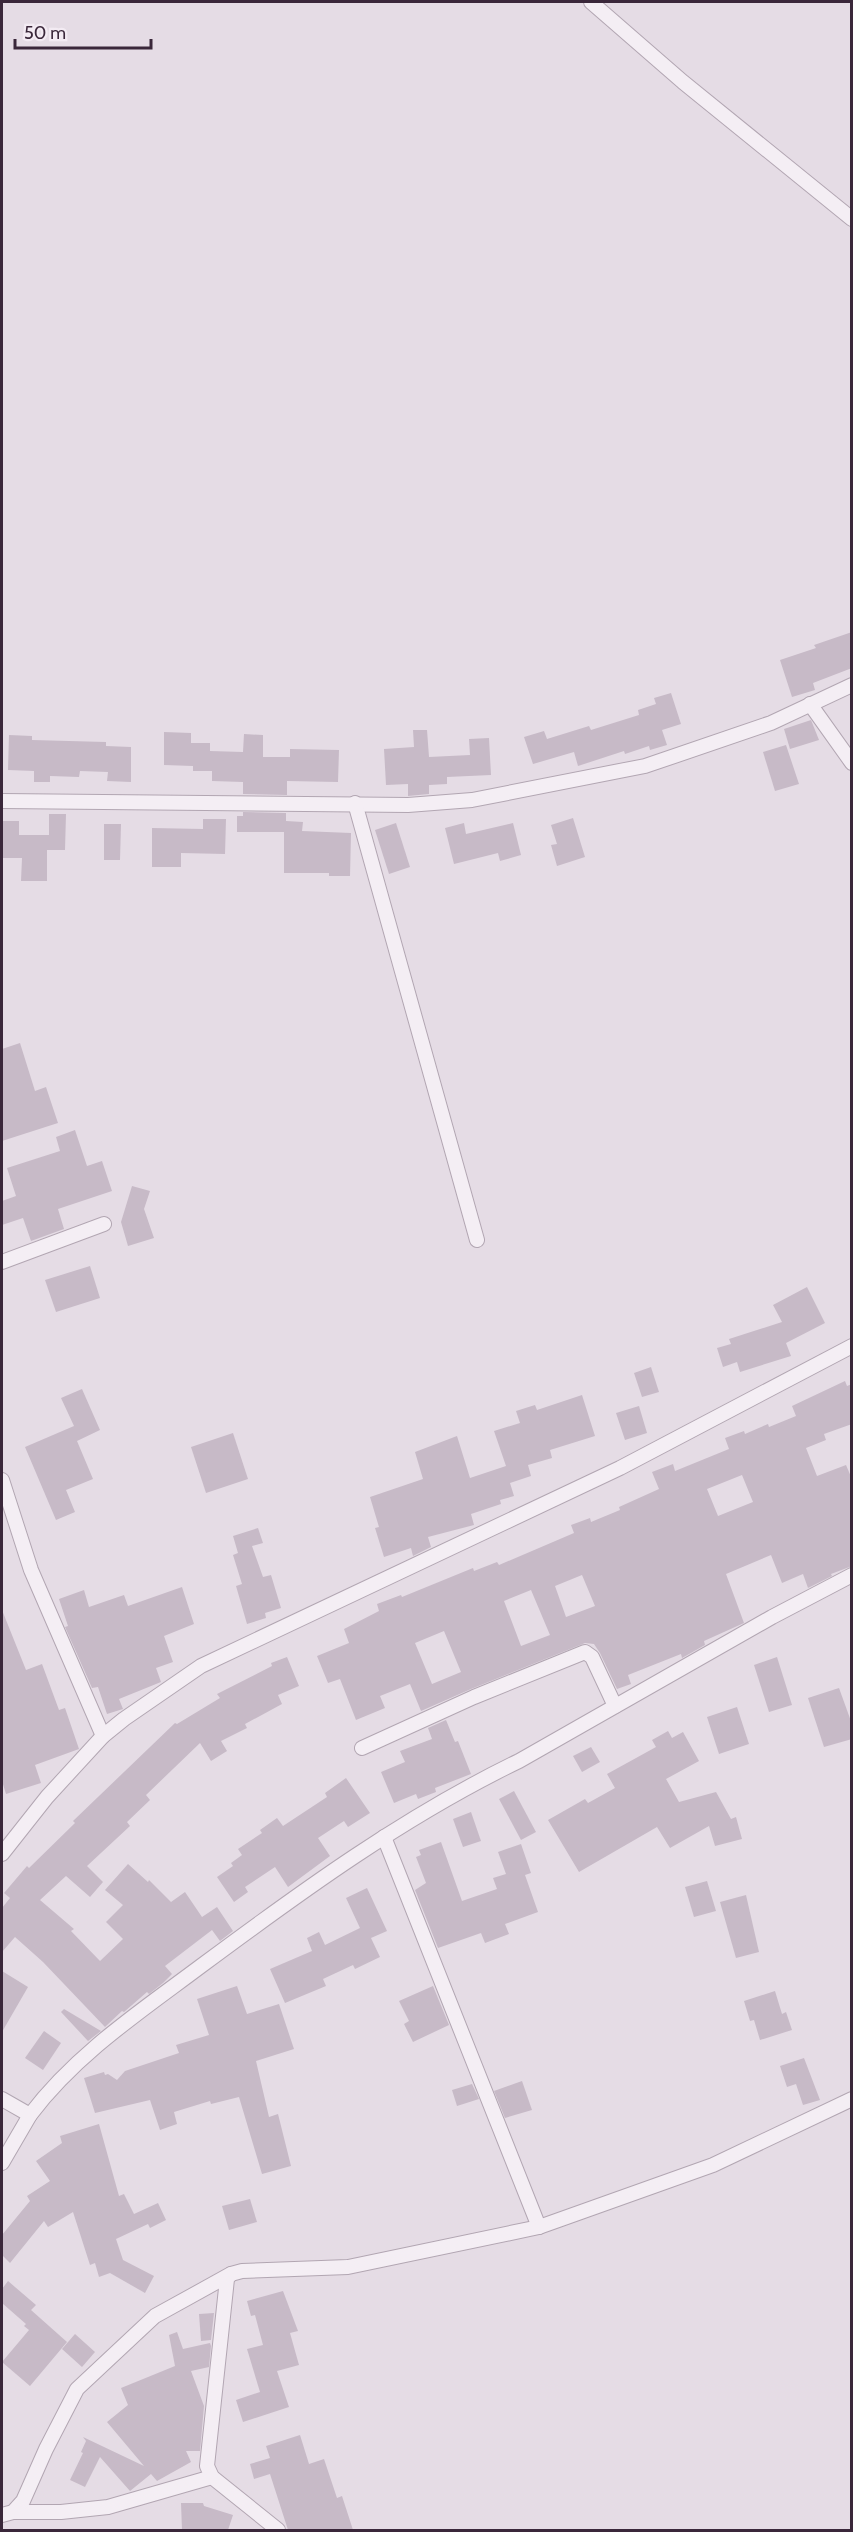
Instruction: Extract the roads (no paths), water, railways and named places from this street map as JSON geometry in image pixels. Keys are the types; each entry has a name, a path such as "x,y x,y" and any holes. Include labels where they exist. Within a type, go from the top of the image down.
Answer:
{"street":[{"path":"591,2 683,82 852,219"},
{"path":"2,801 408,805 472,800 645,766 771,723 852,685"},
{"path":"810,704 852,763"},
{"path":"355,803 477,1240"},
{"path":"2,1262 104,1224"},
{"path":"2,1854 47,1797 103,1736 201,1666 620,1468 852,1346"},
{"path":"2,1480 31,1569 103,1736"},
{"path":"2,2163 30,2115 101,2041 294,1897 384,1837 487,1776 852,1575"},
{"path":"362,1748 474,1697 585,1652 592,1657 615,1706"},
{"path":"384,1837 539,2227"},
{"path":"2,2099 30,2115"},
{"path":"7,2513 23,2501 46,2449 77,2389 154,2316 231,2274 242,2271 348,2267 539,2227 713,2165 852,2099"},
{"path":"231,2274 227,2279 207,2466 212,2477 279,2530"},
{"path":"7,2513 61,2512 108,2507 212,2477"}]}
